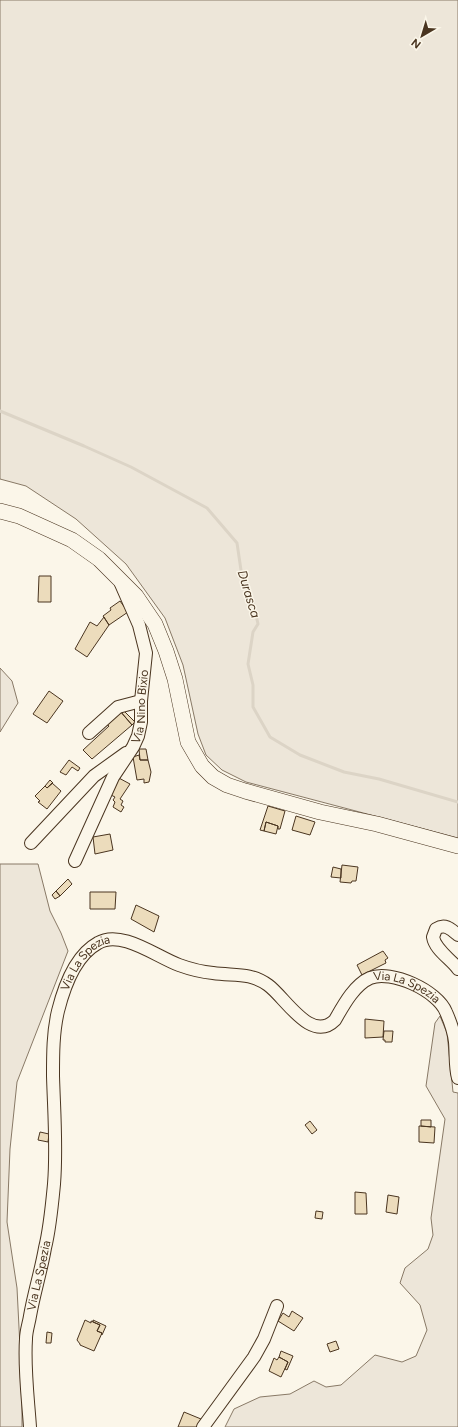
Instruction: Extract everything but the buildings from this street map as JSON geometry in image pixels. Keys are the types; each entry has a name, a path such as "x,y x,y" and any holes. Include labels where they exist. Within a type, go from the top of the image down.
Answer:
{"main road":[{"path":"0,511 19,516 72,540 99,559 136,596 155,624 166,651 175,679 188,742 202,766 213,777 227,785 245,791 320,812 377,824 458,846"}],"street":[{"name":"Via Nino Bixio","path":"74,861 113,777 133,747 141,722 141,700 146,653 139,625 118,577"},
{"path":"89,733 118,707 141,700"},
{"path":"31,843 94,776 133,747"},
{"name":"Via Nino Bixio","path":"89,828 105,813"},
{"path":"458,935 447,927 443,926 436,929 433,937 436,945 458,969"},
{"name":"Via La Spezia","path":"30,1427 26,1338 46,1246 54,1182 53,1045 58,1012 65,986 87,950 98,942 108,938 121,939 196,971 215,974 239,974 256,978 276,990 301,1019 315,1026 323,1027 330,1025 335,1020 360,984 370,978 387,976 404,981 430,993 440,1002 446,1011 455,1040 456,1069 458,1078"},
{"path":"203,1427 254,1357 264,1339 277,1306"}],"shaded area":[{"path":"0,0 458,0 458,838 246,782 222,770 206,755 198,734 183,665 165,618 126,564 76,519 26,486 0,479"},
{"path":"0,668 12,681 18,703 0,732"},
{"path":"0,864 38,864 50,911 68,951 17,1082 10,1149 7,1222 17,1288 22,1387 22,1427 0,1427"},
{"path":"440,1016 447,1033 453,1092 458,1093 458,1427 225,1427 234,1409 260,1397 290,1394 314,1381 326,1387 341,1385 375,1355 402,1362 416,1356 427,1330 420,1305 400,1283 405,1268 428,1249 433,1235 431,1218 445,1119 426,1086 435,1023"}],"waterway":[{"name":"Durasca","path":"0,411 131,467 207,508 237,543 242,577 253,601 258,624 253,632 248,664 253,685 253,707 270,737 300,755 344,772 379,779 458,802"}]}
